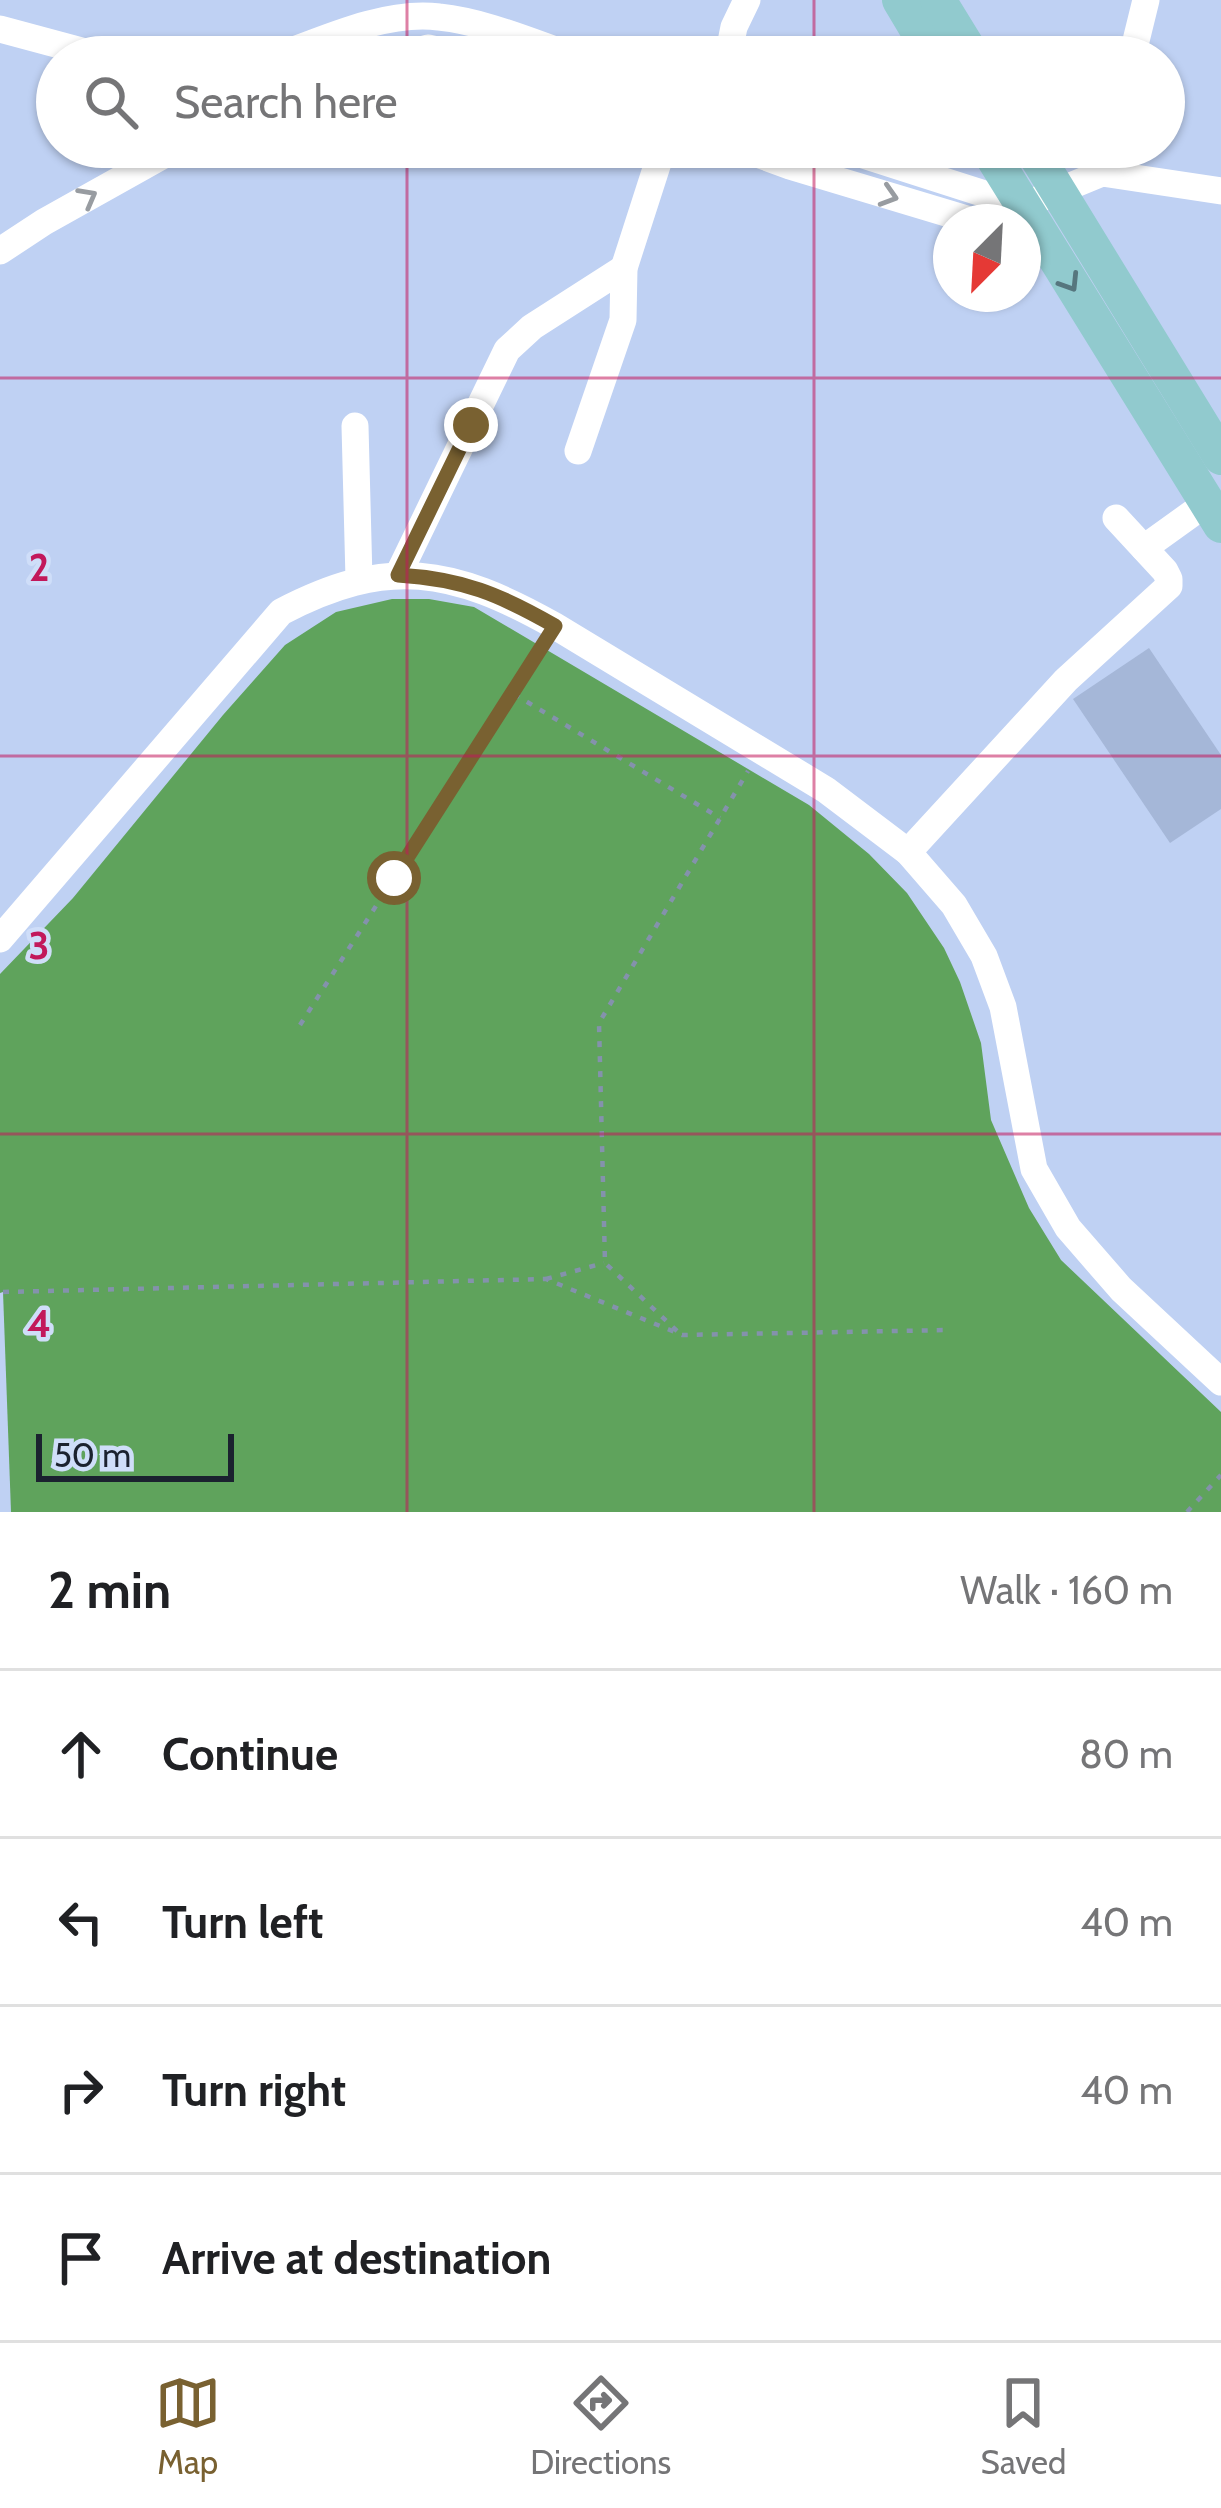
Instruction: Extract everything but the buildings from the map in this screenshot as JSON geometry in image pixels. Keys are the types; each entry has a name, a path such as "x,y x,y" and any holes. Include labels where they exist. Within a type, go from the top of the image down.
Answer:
{"main road":[{"path":"900,0 921,36"},
{"path":"938,0 960,36"},
{"path":"1000,168 1021,204"},
{"path":"1045,168 1221,458"},
{"path":"1041,236 1214,513"}],"street":[{"path":"716,0 734,27"},
{"path":"732,36 747,0"},
{"path":"1137,36 1146,0"},
{"path":"336,36 378,21 435,16 512,36"},
{"path":"0,29 36,39"},
{"path":"0,251 140,168"},
{"path":"578,451 623,320 624,268 656,168"},
{"path":"797,168 933,209"},
{"path":"903,168 1016,204"},
{"path":"1027,204 1093,168"},
{"path":"1135,168 1221,191"},
{"path":"398,575 507,350 532,327 624,268"},
{"path":"355,426 359,579"},
{"path":"1144,548 1214,513"},
{"path":"908,852 1066,680 1168,586 1166,571 1115,518"},
{"path":"0,940 281,612 318,592 359,579 398,575 468,584 555,626 826,790 908,852 954,904 984,956 1003,1007 1034,1168 1068,1228 1121,1289 1221,1382"}],"path":[{"path":"300,1025 555,626"},
{"path":"512,693 720,818"},
{"path":"682,1336 605,1263 599,1023 760,751"},
{"path":"3,1292 546,1280 605,1263"},
{"path":"546,1280 682,1336 949,1330"},
{"path":"1187,1512 1221,1475"}],"shaded area":[{"path":"392,599 474,607 809,805 869,854 907,893 944,948 960,982 981,1043 991,1120 1029,1208 1061,1260 1221,1412 1221,1512 0,1512 0,974 73,898 285,645 336,612"}],"pier":[{"path":"3,1292 11,1512 0,1512"}],"route":[{"path":"394,878 555,626 468,584 398,575 471,425"}]}
